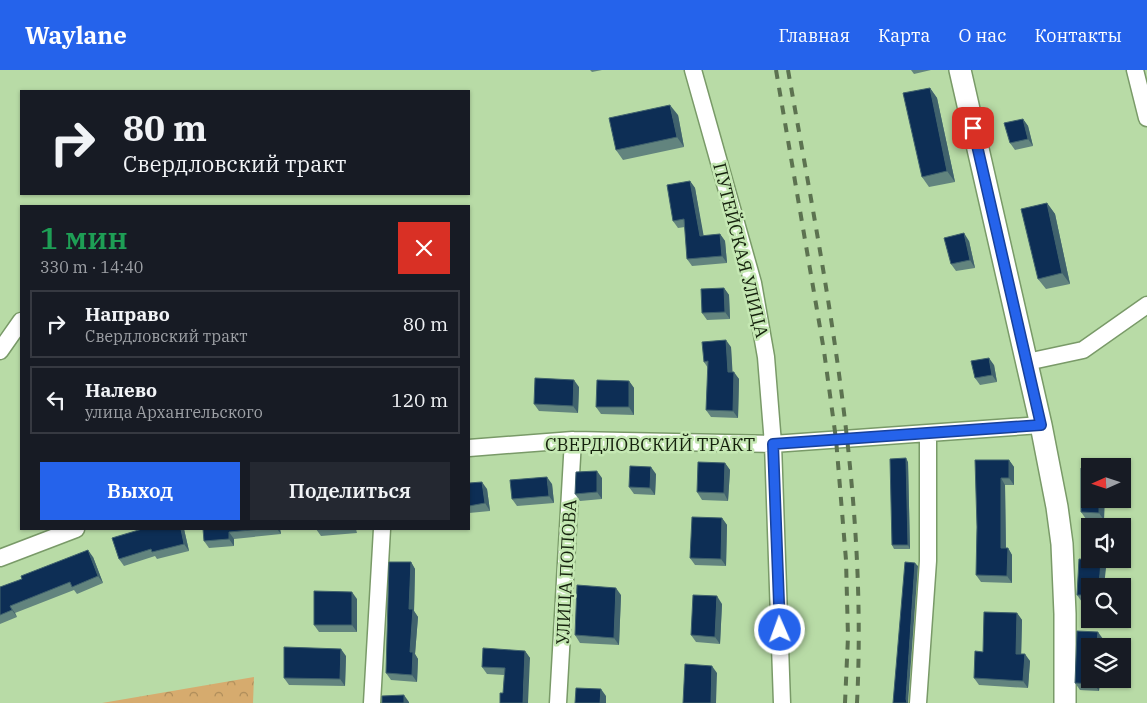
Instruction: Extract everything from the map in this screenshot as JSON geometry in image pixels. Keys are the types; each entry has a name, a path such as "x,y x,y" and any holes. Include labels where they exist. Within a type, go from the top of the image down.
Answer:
{"street":[{"name":"ПУТЕЙСКАЯ УЛИЦА","path":"693,70 753,283 766,357 773,444 782,703"},
{"path":"960,70 1041,425 1062,544 1065,614 1065,703"},
{"path":"1135,70 1147,118"},
{"path":"1027,362 1083,350 1147,305"},
{"path":"0,351 20,322"},
{"name":"СВЕРДЛОВСКИЙ ТРАКТ","path":"470,448 573,440 773,444 1041,425"},
{"path":"918,703 928,561 928,433"},
{"name":"УЛИЦА ПОПОВА","path":"558,703 573,440"},
{"path":"0,558 73,530"},
{"path":"372,703 382,530"}],"green space":[{"path":"254,677 253,703 102,703"}],"building":[{"path":"930,88 947,171 922,177 903,93"},
{"path":"670,105 677,137 616,150 609,118"},
{"path":"1023,119 1028,139 1010,143 1004,123"},
{"path":"690,181 700,236 720,234 722,256 687,259 684,219 673,221 667,185"},
{"path":"1047,203 1062,273 1038,279 1021,209"},
{"path":"964,233 970,260 951,264 944,238"},
{"path":"724,288 725,312 702,313 701,289"},
{"path":"726,340 728,372 734,372 733,411 706,410 708,361 704,362 702,342"},
{"path":"989,358 992,375 975,378 971,361"},
{"path":"535,378 574,380 573,406 534,404"},
{"path":"597,380 629,381 629,407 596,407"},
{"path":"906,458 908,545 892,545 890,459"},
{"path":"975,460 1009,460 1009,478 1001,478 1001,548 1008,548 1007,576 976,575"},
{"path":"698,462 725,463 724,493 697,492"},
{"path":"630,466 651,467 650,488 629,487"},
{"path":"597,471 597,492 575,494 576,472"},
{"path":"547,477 549,496 512,499 510,480"},
{"path":"482,482 485,503 470,506 470,483"},
{"path":"1081,508 1099,508 1099,513 1081,512"},
{"path":"692,517 722,518 721,559 690,558"},
{"path":"139,530 181,530 184,544 152,552 151,549 119,559 112,538"},
{"path":"203,530 251,530 229,532 229,539 204,541"},
{"path":"88,550 98,576 72,587 70,582 10,606 12,610 0,615 0,587 22,579 21,576"},
{"path":"1079,559 1081,559 1081,568 1100,568 1100,578 1081,578 1081,595 1077,595"},
{"path":"389,562 411,562 409,609 413,609 410,652 413,652 412,675 386,673"},
{"path":"905,562 915,563 907,703 893,703"},
{"path":"577,585 616,588 614,638 575,635"},
{"path":"314,591 352,592 352,625 314,625"},
{"path":"693,595 717,596 715,637 691,635"},
{"path":"984,612 1017,613 1016,654 1025,654 1023,681 974,678 975,651 983,652"},
{"path":"1077,631 1098,632 1098,638 1081,638 1081,683 1075,683"},
{"path":"284,647 341,649 340,679 284,678"},
{"path":"483,648 525,651 523,703 500,703 500,693 503,693 505,668 482,667"},
{"path":"685,664 712,666 711,703 683,703"},
{"path":"576,688 601,689 600,703 575,703"},
{"path":"404,695 404,703 382,703 382,696"}],"railway":[{"path":"776,70 824,351 836,439 846,560 848,637 845,703"},
{"path":"788,70 829,306 850,464 859,623 857,703"}],"route":[{"path":"780,630 773,444 1041,425 973,128"}]}
